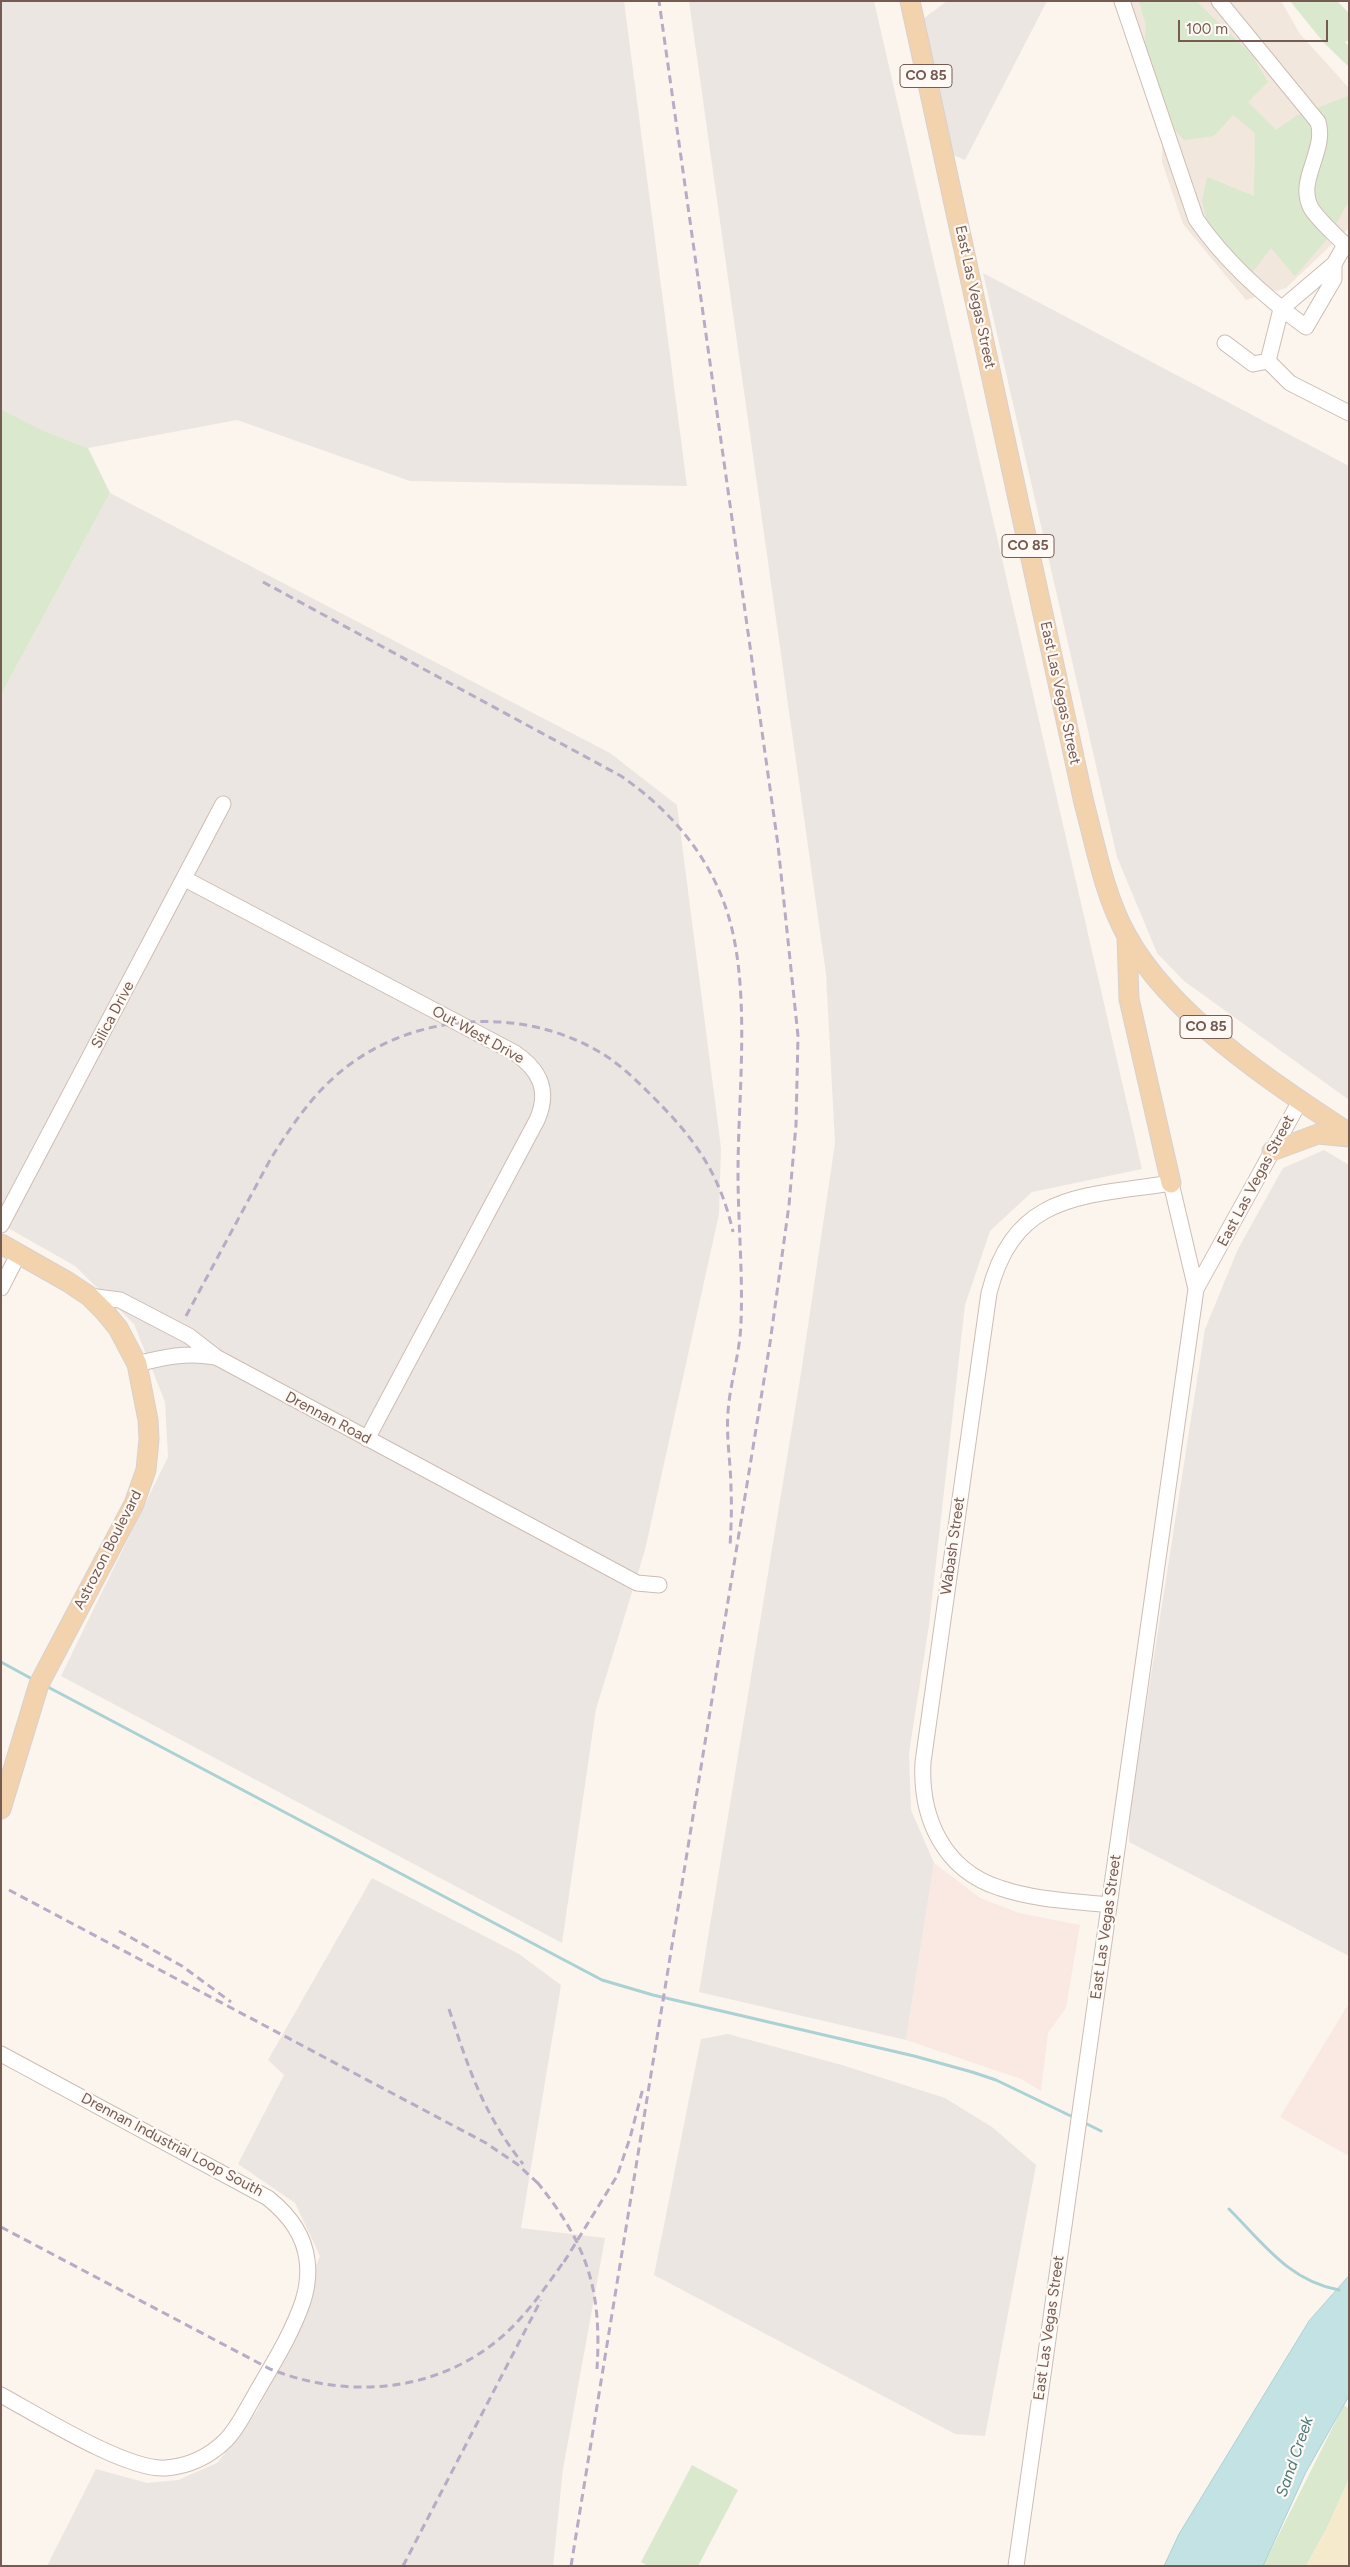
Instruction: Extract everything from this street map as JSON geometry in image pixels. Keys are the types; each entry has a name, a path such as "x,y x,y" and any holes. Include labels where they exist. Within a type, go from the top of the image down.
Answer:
{"main road":[{"name":"East Las Vegas Street","path":"910,1 1084,803 1108,893 1127,937 1155,976 1184,1008 1219,1038 1300,1101"},
{"path":"1127,937 1126,977 1129,999 1171,1183"},
{"name":"CO 85","path":"1300,1101 1349,1133"},
{"path":"1272,1150 1318,1134 1349,1137"},
{"name":"Drennan Road","path":"1,1244 19,1253 88,1296"},
{"name":"Astrozon Boulevard","path":"1,1809 5,1783 31,1705 47,1666 123,1526 146,1470 149,1439 148,1420 137,1364 118,1328 88,1296"}],"street":[{"path":"1122,1 1196,219 1216,246 1281,309 1306,327 1334,279 1334,264"},
{"path":"1219,1 1318,122 1321,137 1309,178 1308,200 1312,209 1347,245 1334,264 1281,309 1268,361"},
{"path":"1225,343 1253,364 1268,361"},
{"path":"1268,361 1290,383 1349,413"},
{"name":"Silica Drive","path":"1,1225 223,804"},
{"name":"Out West Drive","path":"185,879 515,1053 532,1067 542,1085 543,1103 537,1120 367,1439"},
{"name":"East Las Vegas Street","path":"1016,2566 1196,1289 1300,1101"},
{"name":"East Las Vegas Street","path":"1171,1183 1196,1289"},
{"name":"Wabash Street","path":"1109,1905 1014,1892 986,1882 963,1867 941,1844 927,1815 922,1784 923,1762 989,1293 998,1261 1019,1230 1043,1211 1083,1197 1171,1183"},
{"path":"1,1288 19,1253"},
{"name":"Drennan Road","path":"88,1296 120,1300 189,1336 216,1357 637,1583 659,1585"},
{"path":"137,1364 181,1354 216,1357"},
{"name":"Drennan Industrial Loop South","path":"1,2054 255,2189 287,2214 305,2248 308,2267 307,2286 298,2315 264,2378 227,2440 198,2460 166,2468 147,2467 129,2462 1,2395"}],"shaded area":[{"path":"1,1 624,1 687,486 410,481 237,420 88,448 42,430 1,409"},
{"path":"689,1 874,1 1142,1169 1032,1192 990,1231 965,1305 929,1625 909,1753 911,1810 934,1863 906,2040 699,1992 801,1373 835,1143 826,974"},
{"path":"947,1 1047,1 965,160 953,155 923,19"},
{"path":"1130,1 1281,1 1300,34 1349,88 1349,228 1286,288 1246,300 1183,224 1162,162 1163,82 1137,27"},
{"path":"983,273 1349,466 1349,1100 1184,981 1157,953 1117,857"},
{"path":"110,493 610,753 677,805 721,1148 719,1214 645,1550 596,1709 562,1943 61,1676 168,1457 165,1402 134,1324 75,1266 1,1224 1,695"},
{"path":"1324,1150 1349,1165 1349,1956 1129,1842 1130,1810 1205,1329 1238,1249 1283,1168"},
{"path":"934,1863 980,1898 1019,1913 1080,1925 1066,2008 1048,2033 1041,2091 1021,2079 906,2040"},
{"path":"372,1878 519,1954 561,1985 521,2228 605,2238 563,2469 553,2566 47,2566 96,2469 147,2483 178,2480 217,2463 257,2411 320,2256 295,2203 238,2164 284,2075 268,2060"},
{"path":"1349,2003 1349,2156 1280,2117"},
{"path":"728,2034 842,2065 945,2098 992,2127 1036,2165 985,2436 955,2434 654,2275 701,2039"}],"green space":[{"path":"1139,1 1196,1 1252,55 1268,82 1248,102 1276,130 1296,116 1348,96 1349,201 1328,238 1295,276 1271,248 1248,278 1212,242 1202,201 1207,177 1254,196 1255,133 1233,115 1214,136 1184,140 1160,113 1143,61 1146,25"},
{"path":"1290,1 1337,1 1349,13 1349,40 1345,42 1349,47 1349,67 1324,43"},
{"path":"1,409 42,430 88,448 110,493 1,695"},
{"path":"1344,2405 1349,2409 1349,2479 1327,2528 1306,2566 1263,2566"},
{"path":"692,2465 738,2490 698,2566 648,2566 641,2562"}],"sand":[{"path":"1349,2479 1349,2566 1306,2566 1327,2528"}],"water":[{"name":"Sand Creek","path":"1349,2276 1349,2396 1306,2472 1263,2566 1164,2566 1179,2534 1309,2321"}],"waterway":[{"path":"1,1662 34,1680"},
{"path":"46,1686 602,1980 653,1995 914,2056 972,2072 996,2080 1075,2118"},
{"path":"1083,2122 1101,2131"},
{"path":"1229,2209 1278,2259 1291,2269 1321,2285 1339,2290"}],"railway":[{"path":"571,2566 770,1343 789,1205 796,1125 798,1036 778,845 659,1"},
{"path":"263,582 621,776 668,815 694,846 715,881 732,930 738,963 742,1034 738,1172 741,1304 740,1334 728,1412 731,1480 730,1547"},
{"path":"186,1316 270,1160 312,1100 329,1082 358,1059 391,1041 426,1029 463,1023 500,1022 537,1027 573,1039 619,1065 669,1113 694,1143 721,1192 733,1232"},
{"path":"9,1890 486,2143 517,2164 542,2187"},
{"path":"119,1931 182,1966 231,2002"},
{"path":"449,2009 463,2052 487,2109 523,2164"},
{"path":"564,2262 617,2176 630,2138 643,2088"},
{"path":"537,2182 568,2226 588,2269 597,2315 597,2369"},
{"path":"1,2227 270,2369 300,2379 331,2385 362,2387 392,2385 422,2379 452,2369 479,2354 505,2334 522,2316 567,2257"},
{"path":"403,2566 541,2300"}]}
